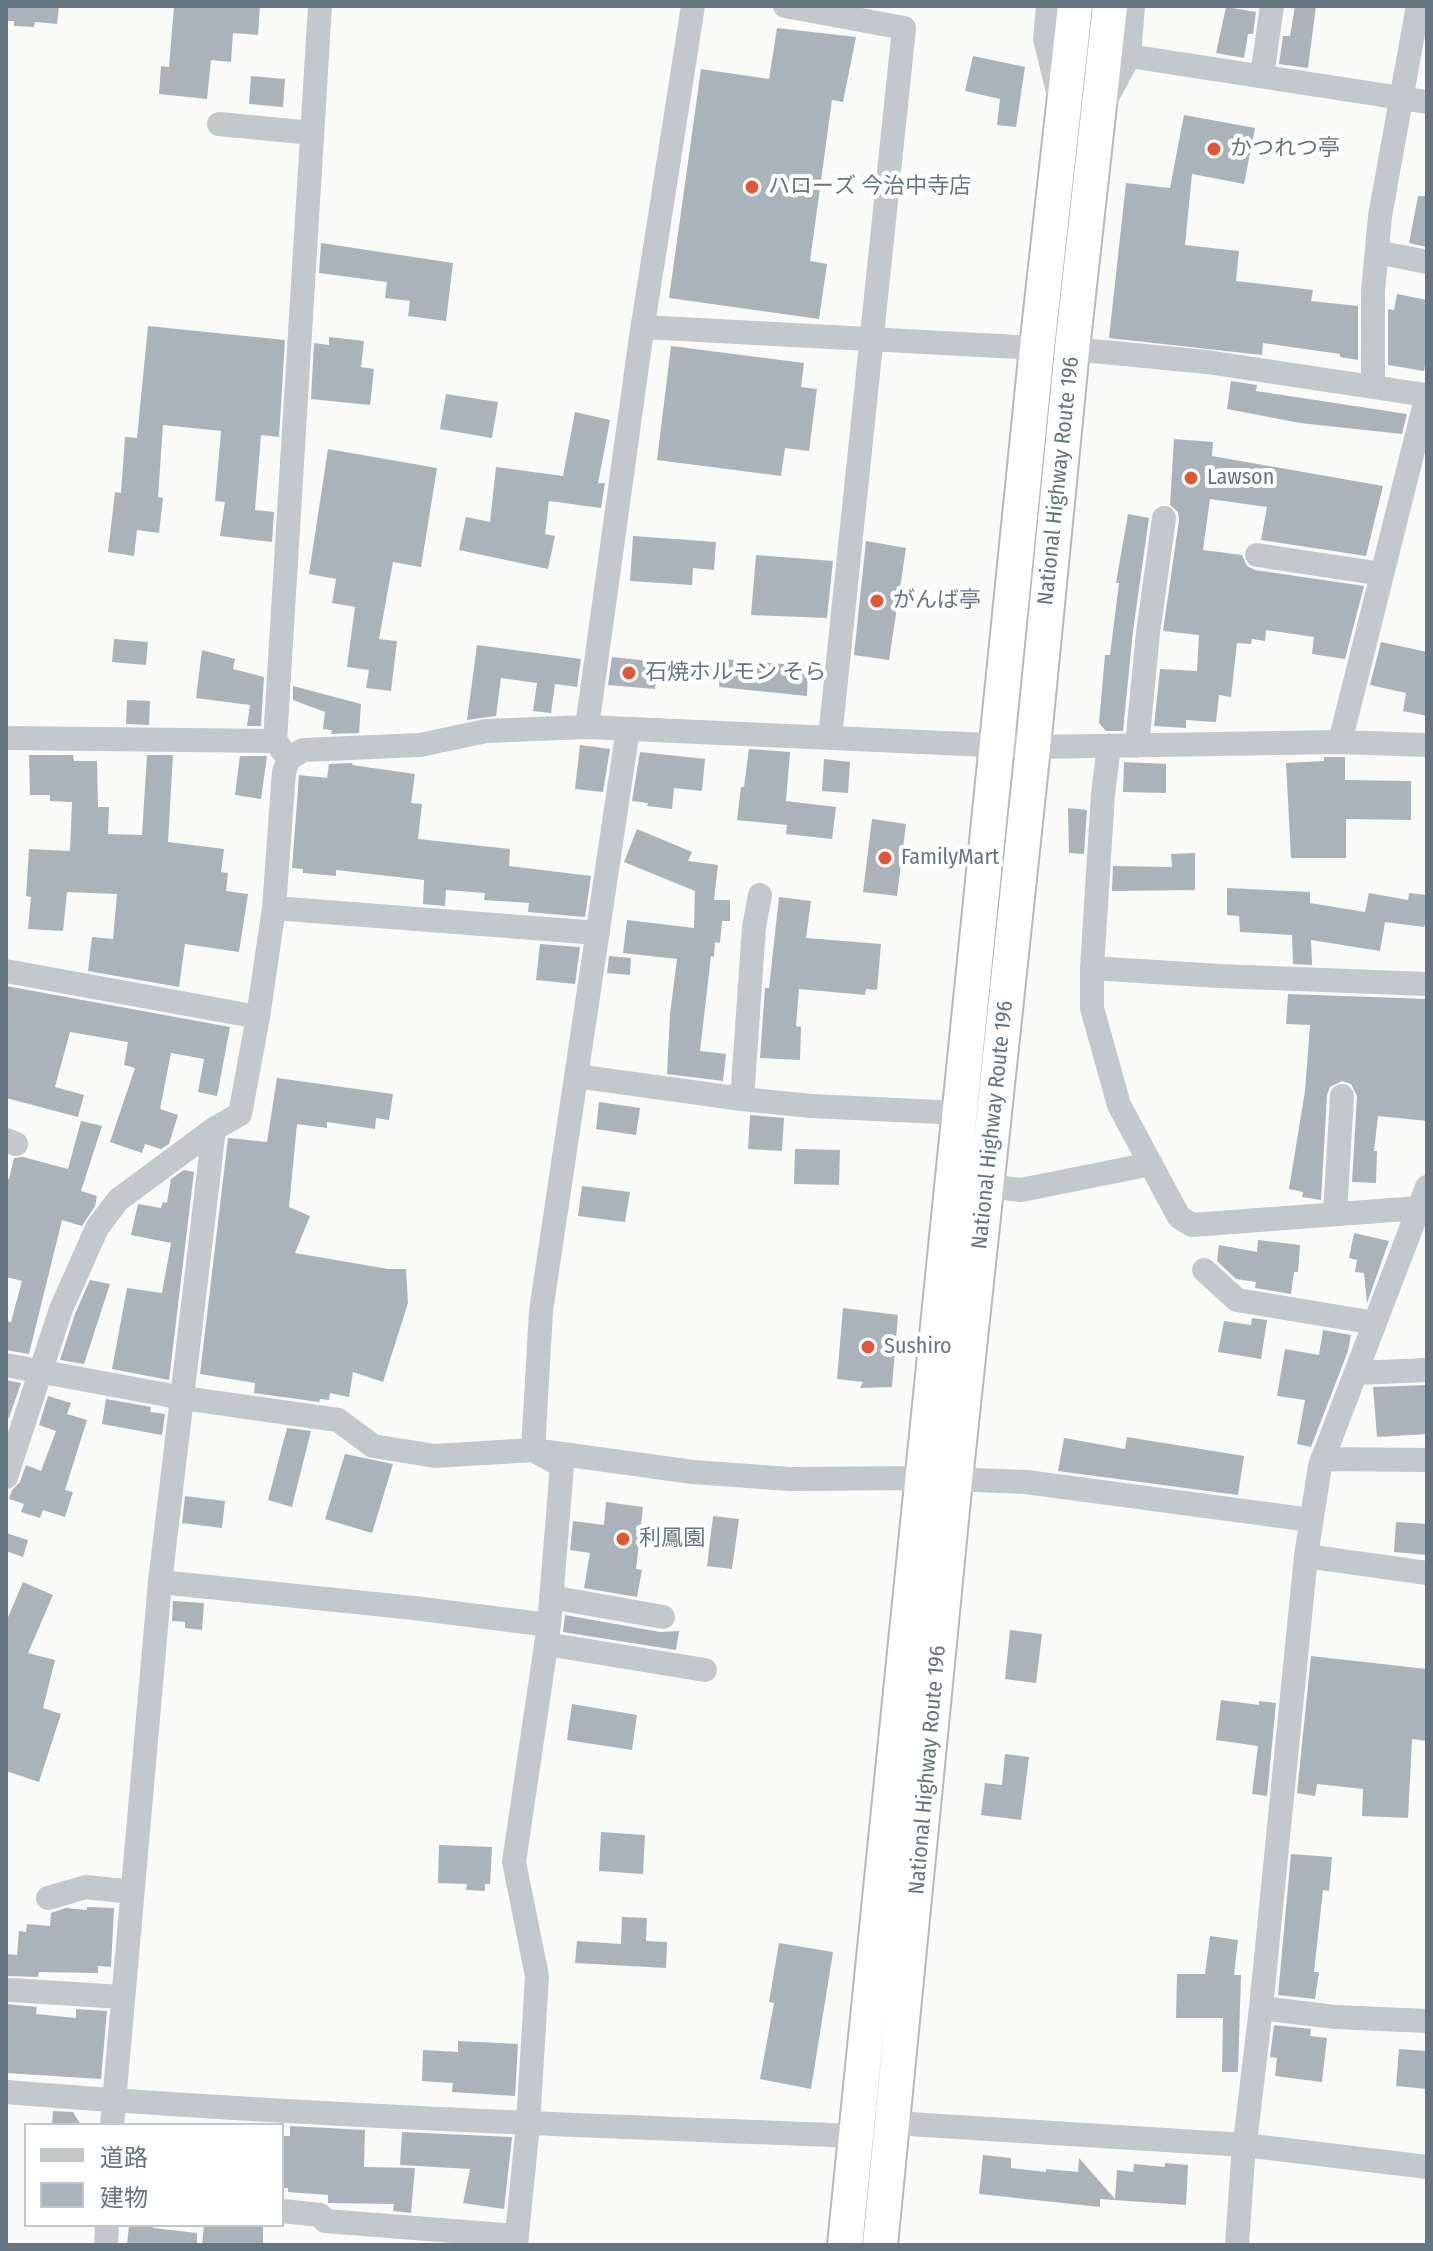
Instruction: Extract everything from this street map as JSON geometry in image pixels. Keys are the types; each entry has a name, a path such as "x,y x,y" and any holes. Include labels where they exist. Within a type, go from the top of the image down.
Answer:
{"highway":[{"name":"National Highway Route 196","path":"880,2245 893,2123 939,1478 961,1113 1037,348 1075,6"},
{"name":"National Highway Route 196","path":"845,2245 939,1478 986,1186 1110,6"}],"street":[{"path":"6,1477 61,1309 97,1228 118,1200 214,1129 240,1114 274,908 284,772 282,750 320,6"},
{"path":"587,727 643,327 693,6"},
{"path":"785,6 904,28 830,738"},
{"path":"1048,6 1045,39 1063,114"},
{"path":"1098,114 1129,56 1133,6"},
{"path":"1262,76 1272,6"},
{"path":"1373,387 1373,291 1380,216 1415,100 1418,6"},
{"path":"1129,56 1415,100"},
{"path":"219,124 312,133"},
{"path":"1377,252 1427,262"},
{"path":"643,327 1037,348"},
{"path":"1072,349 1207,362 1426,395 1340,742"},
{"path":"1137,746 1164,518"},
{"path":"1257,555 1382,574"},
{"path":"6,738 303,750 420,745 486,731 587,727 1033,747 1340,742 1427,745"},
{"path":"533,1450 541,1311 628,729"},
{"path":"1109,746 1103,794 1092,1008 1119,1105 1179,1217 1192,1225 1335,1214 1421,1213 1322,1459 1311,1520 1237,2245"},
{"path":"742,1099 754,927 760,895"},
{"path":"274,908 598,933"},
{"path":"1092,968 1427,984"},
{"path":"6,971 258,1017"},
{"path":"576,1076 811,1106 961,1113"},
{"path":"1335,1214 1342,1096"},
{"path":"112,2123 160,1582 214,1129"},
{"path":"986,1186 1021,1190 1151,1164"},
{"path":"1204,1270 1237,1300 1375,1323"},
{"path":"6,1365 183,1398 338,1420 373,1446 435,1456 533,1450 693,1472 790,1479 939,1478 1026,1482 1311,1520"},
{"path":"1356,1373 1427,1370"},
{"path":"284,2211 320,2215 325,2221 516,2240 528,2124 537,1976 514,1862 548,1634 562,1466 533,1450"},
{"path":"1322,1459 1427,1460"},
{"path":"1306,1556 1427,1573"},
{"path":"160,1582 400,1606 548,1634 705,1670"},
{"path":"551,1597 663,1617"},
{"path":"48,1898 86,1887 132,1892"},
{"path":"11,1990 122,1997"},
{"path":"1261,2008 1335,2017 1427,2021"},
{"path":"6,2092 528,2124 856,2136 893,2123 1245,2145 1427,2167"}],"building":[{"path":"6,6 59,6 57,24 35,22 34,27 14,26 14,21 6,21"},
{"path":"174,6 260,6 258,35 233,33 231,62 211,60 207,99 159,94 161,66 169,67"},
{"path":"1295,6 1316,6 1308,68 1279,64 1283,36 1290,36"},
{"path":"1226,7 1256,12 1253,34 1248,34 1244,58 1216,53"},
{"name":"ハローズ 今治中寺店","path":"777,28 856,37 843,102 832,100 810,261 827,264 819,319 669,298 701,69 769,79"},
{"path":"973,56 1025,67 1016,127 997,125 1000,99 965,91"},
{"path":"251,76 285,79 283,107 249,104"},
{"path":"1184,115 1255,128 1244,184 1192,174 1185,245 1239,251 1236,281 1313,290 1311,301 1358,306 1358,360 1340,357 1340,354 1263,343 1262,355 1109,338 1126,183 1170,188"},
{"path":"1418,196 1427,196 1427,247 1409,243"},
{"path":"321,243 453,263 446,321 408,316 410,301 385,298 387,282 319,273"},
{"path":"1397,294 1427,300 1424,371 1388,365 1388,309 1394,310"},
{"path":"148,326 285,340 279,437 261,435 255,510 274,512 272,542 220,536 225,502 215,501 221,431 163,425 158,497 163,498 159,533 137,530 134,556 108,552 115,492 121,493 125,437 137,438"},
{"path":"329,337 364,341 361,367 374,369 370,405 311,399 314,343 329,345"},
{"path":"671,346 804,363 801,387 817,389 809,451 785,448 781,476 657,460"},
{"path":"1231,381 1257,385 1256,391 1407,414 1402,434 1300,423 1227,409"},
{"path":"446,394 498,402 492,438 440,429"},
{"path":"575,412 610,420 598,483 605,483 601,508 549,501 545,534 555,536 548,569 459,550 466,517 490,522 496,467 563,476"},
{"path":"1174,439 1213,442 1212,456 1383,486 1366,556 1261,540 1267,507 1210,499 1203,550 1242,555 1247,566 1255,570 1364,586 1345,659 1312,654 1314,637 1266,630 1265,641 1252,639 1251,644 1237,643 1231,697 1219,695 1216,722 1186,720 1186,728 1154,726 1160,669 1197,671 1199,635 1163,631 1179,520 1178,512 1170,505"},
{"path":"328,449 437,468 421,567 393,562 379,639 397,641 391,691 366,688 369,670 347,667 355,607 332,603 336,579 309,574"},
{"path":"1128,514 1149,518 1123,731 1106,731 1099,723 1105,655 1110,655 1119,583 1116,583"},
{"path":"633,536 716,542 714,570 693,568 692,585 630,581"},
{"name":"がんば亭","path":"866,541 906,548 889,660 854,655"},
{"path":"756,555 833,561 827,618 751,615"},
{"path":"114,639 148,642 146,665 112,662"},
{"path":"1381,642 1427,652 1427,716 1403,711 1406,693 1370,685"},
{"path":"477,645 581,659 577,687 555,684 551,713 533,711 537,683 501,678 496,716 467,720"},
{"path":"202,650 235,659 233,669 264,677 261,726 247,726 250,705 196,698"},
{"path":"612,657 658,662 655,689 608,685"},
{"path":"721,659 808,666 807,696 719,687"},
{"path":"293,686 361,704 359,733 331,734 332,730 323,729 325,712 293,700"},
{"path":"127,700 150,701 149,725 126,724"},
{"path":"580,745 610,749 603,792 575,789"},
{"path":"749,749 790,752 786,801 836,807 832,839 786,834 787,825 737,820"},
{"path":"640,752 705,759 702,791 674,788 672,809 632,801"},
{"path":"29,755 73,755 74,761 97,761 98,807 109,807 108,834 142,835 147,755 173,755 168,842 224,849 221,872 228,873 226,891 248,894 239,952 185,944 179,987 88,971 92,937 113,939 117,894 67,892 63,931 28,929 31,897 26,896 29,849 70,851 72,802 50,801 50,795 30,795"},
{"path":"240,756 267,756 261,799 235,795"},
{"path":"1324,757 1345,757 1345,780 1411,781 1411,820 1346,819 1346,858 1291,858 1286,763 1324,761"},
{"path":"824,759 850,762 848,793 822,791"},
{"path":"1124,762 1166,764 1166,793 1123,792"},
{"path":"353,763 415,774 411,803 422,804 418,839 510,849 509,866 591,876 585,917 528,912 529,903 484,900 485,893 446,890 445,906 423,904 424,880 336,870 336,876 303,873 303,869 292,868 299,775 327,778 329,764"},
{"path":"1068,808 1087,810 1084,854 1069,853"},
{"name":"FamilyMart","path":"872,819 906,824 897,896 863,892"},
{"path":"637,829 692,852 688,861 718,865 714,900 730,900 730,921 722,921 720,943 715,942 714,957 711,956 700,1051 726,1054 723,1081 667,1074 677,959 623,953 627,920 694,928 695,891 624,862"},
{"path":"1195,853 1195,890 1112,891 1113,866 1172,867 1171,854"},
{"path":"1227,888 1310,892 1310,903 1365,912 1369,893 1408,900 1409,893 1427,895 1427,919 1424,927 1385,922 1380,951 1311,940 1312,965 1293,964 1292,935 1240,932 1239,916 1227,915"},
{"path":"779,897 811,901 806,938 881,944 877,990 866,989 865,995 799,989 796,1026 801,1027 800,1060 760,1058 765,988 769,988"},
{"path":"540,944 580,947 575,984 536,980"},
{"path":"609,956 631,958 630,975 607,973"},
{"path":"6,986 230,1027 217,1096 198,1092 204,1059 171,1053 160,1109 178,1115 169,1144 161,1149 145,1144 142,1153 110,1142 135,1068 124,1065 128,1042 70,1032 55,1087 84,1095 78,1117 6,1098"},
{"path":"1288,994 1427,999 1427,1121 1378,1116 1374,1151 1377,1151 1376,1183 1352,1182 1357,1096 1351,1084 1342,1081 1330,1087 1321,1200 1302,1197 1303,1192 1289,1189 1305,1091 1310,1025 1286,1024"},
{"path":"277,1078 393,1094 389,1120 376,1118 375,1129 327,1122 327,1128 297,1124 289,1207 310,1216 295,1253 388,1269 406,1269 408,1303 383,1382 353,1372 349,1397 330,1393 329,1400 320,1399 319,1402 254,1393 255,1383 200,1374 228,1138 267,1142"},
{"path":"599,1102 640,1108 636,1135 596,1129"},
{"path":"750,1115 784,1118 782,1151 748,1149"},
{"path":"81,1121 102,1126 81,1191 97,1196 95,1206 82,1226 62,1220 29,1354 6,1350 6,1321 11,1322 22,1281 6,1277 6,1178 9,1179 14,1158 23,1157 68,1169"},
{"path":"795,1149 840,1150 839,1185 794,1184"},
{"path":"184,1170 194,1172 169,1380 112,1369 127,1288 162,1293 171,1243 131,1235 138,1204 161,1208 163,1202 167,1203 171,1179"},
{"path":"582,1186 630,1192 625,1222 578,1216"},
{"path":"1354,1233 1389,1241 1367,1303 1364,1273 1355,1272 1357,1260 1349,1258"},
{"path":"1258,1240 1300,1245 1298,1272 1294,1272 1291,1294 1255,1288 1256,1282 1236,1279 1217,1261 1219,1245 1257,1252"},
{"path":"90,1280 110,1284 84,1364 60,1360 75,1314"},
{"name":"Sushiro","path":"843,1308 898,1315 892,1387 860,1388 863,1382 837,1379"},
{"path":"1252,1318 1267,1320 1261,1359 1218,1352 1224,1321 1251,1325"},
{"path":"1323,1330 1351,1335 1348,1351 1311,1447 1297,1444 1305,1400 1277,1396 1285,1349 1319,1355"},
{"path":"6,1380 21,1383 9,1418 6,1418"},
{"path":"1427,1385 1427,1434 1377,1437 1373,1387"},
{"path":"48,1396 71,1403 67,1414 87,1420 65,1490 73,1492 65,1517 43,1510 40,1518 21,1512 24,1504 9,1499 26,1465 41,1471 56,1431 39,1425"},
{"path":"106,1399 151,1407 150,1412 165,1414 162,1435 102,1424"},
{"path":"287,1428 311,1431 292,1507 268,1500"},
{"path":"1127,1437 1244,1456 1238,1495 1058,1471 1064,1438 1125,1449"},
{"path":"345,1454 393,1464 372,1533 325,1519"},
{"path":"185,1496 225,1501 222,1528 182,1523"},
{"path":"606,1502 643,1507 636,1569 642,1570 637,1597 584,1588 590,1553 570,1550 573,1521 604,1525"},
{"path":"713,1516 739,1519 732,1569 707,1566"},
{"path":"1396,1522 1427,1524 1427,1555 1394,1552"},
{"path":"6,1533 28,1540 23,1557 6,1551"},
{"path":"23,1582 53,1595 28,1653 55,1660 43,1708 61,1714 39,1782 6,1771 6,1622"},
{"path":"173,1601 204,1603 202,1630 185,1628 185,1622 172,1621"},
{"path":"565,1615 660,1632 679,1631 676,1650 563,1632"},
{"path":"1010,1630 1042,1634 1036,1683 1005,1679"},
{"path":"1311,1656 1427,1669 1427,1741 1412,1739 1408,1818 1362,1816 1363,1789 1317,1784 1315,1796 1297,1793"},
{"path":"1221,1700 1259,1705 1259,1701 1276,1703 1267,1796 1252,1794 1258,1746 1216,1740"},
{"path":"572,1704 637,1715 632,1750 567,1740"},
{"path":"1005,1754 1029,1757 1021,1820 981,1815 985,1783 1002,1785"},
{"path":"601,1832 645,1835 643,1874 599,1871"},
{"path":"439,1845 492,1847 490,1884 485,1884 485,1891 466,1890 467,1884 438,1883"},
{"path":"1291,1854 1332,1857 1329,1891 1323,1890 1314,1972 1319,1972 1315,1999 1278,1995"},
{"path":"87,1907 114,1908 111,1967 98,1966 98,1973 39,1972 38,1977 6,1976 6,1954 17,1955 19,1931 26,1932 27,1924 50,1926 51,1913 66,1908 87,1910"},
{"path":"622,1917 647,1918 646,1941 667,1942 666,1968 575,1963 577,1941 621,1944"},
{"path":"1210,1936 1238,1940 1234,1975 1241,1975 1238,2072 1222,2072 1223,2018 1176,2018 1177,1974 1205,1974"},
{"path":"779,1943 833,1952 811,2089 760,2079 774,2003 769,2002"},
{"path":"6,2004 37,2007 36,2014 76,2018 76,2009 107,2011 101,2079 6,2073"},
{"path":"1274,2025 1311,2029 1310,2036 1327,2038 1322,2082 1275,2076 1277,2058 1270,2057"},
{"path":"458,2041 518,2044 515,2096 452,2092 453,2083 422,2081 423,2050 458,2052"},
{"path":"1399,2049 1427,2051 1427,2089 1396,2086"},
{"path":"53,2111 73,2112 80,2123 52,2123"},
{"path":"290,2126 365,2130 364,2167 415,2168 411,2213 393,2211 394,2204 328,2203 328,2195 288,2192 288,2188 284,2188 284,2136 290,2136"},
{"path":"402,2132 512,2137 504,2209 463,2203 470,2169 400,2165"},
{"path":"983,2155 1011,2158 1011,2168 1046,2172 1046,2169 1078,2172 1079,2158 1115,2199 1117,2170 1133,2172 1134,2164 1165,2167 1165,2163 1188,2165 1186,2205 1100,2199 1100,2207 979,2194"},
{"path":"129,2227 197,2233 197,2245 127,2245"},
{"path":"204,2227 263,2227 263,2245 202,2245"}],"place":[{"name":"かつれつ亭","path":"1214,149"},
{"name":"ハローズ 今治中寺店","path":"752,187"},
{"name":"Lawson","path":"1191,478"},
{"name":"がんば亭","path":"877,601"},
{"name":"石焼ホルモン そら","path":"629,673"},
{"name":"FamilyMart","path":"885,858"},
{"name":"Sushiro","path":"868,1347"},
{"name":"利鳳園","path":"623,1539"}]}
